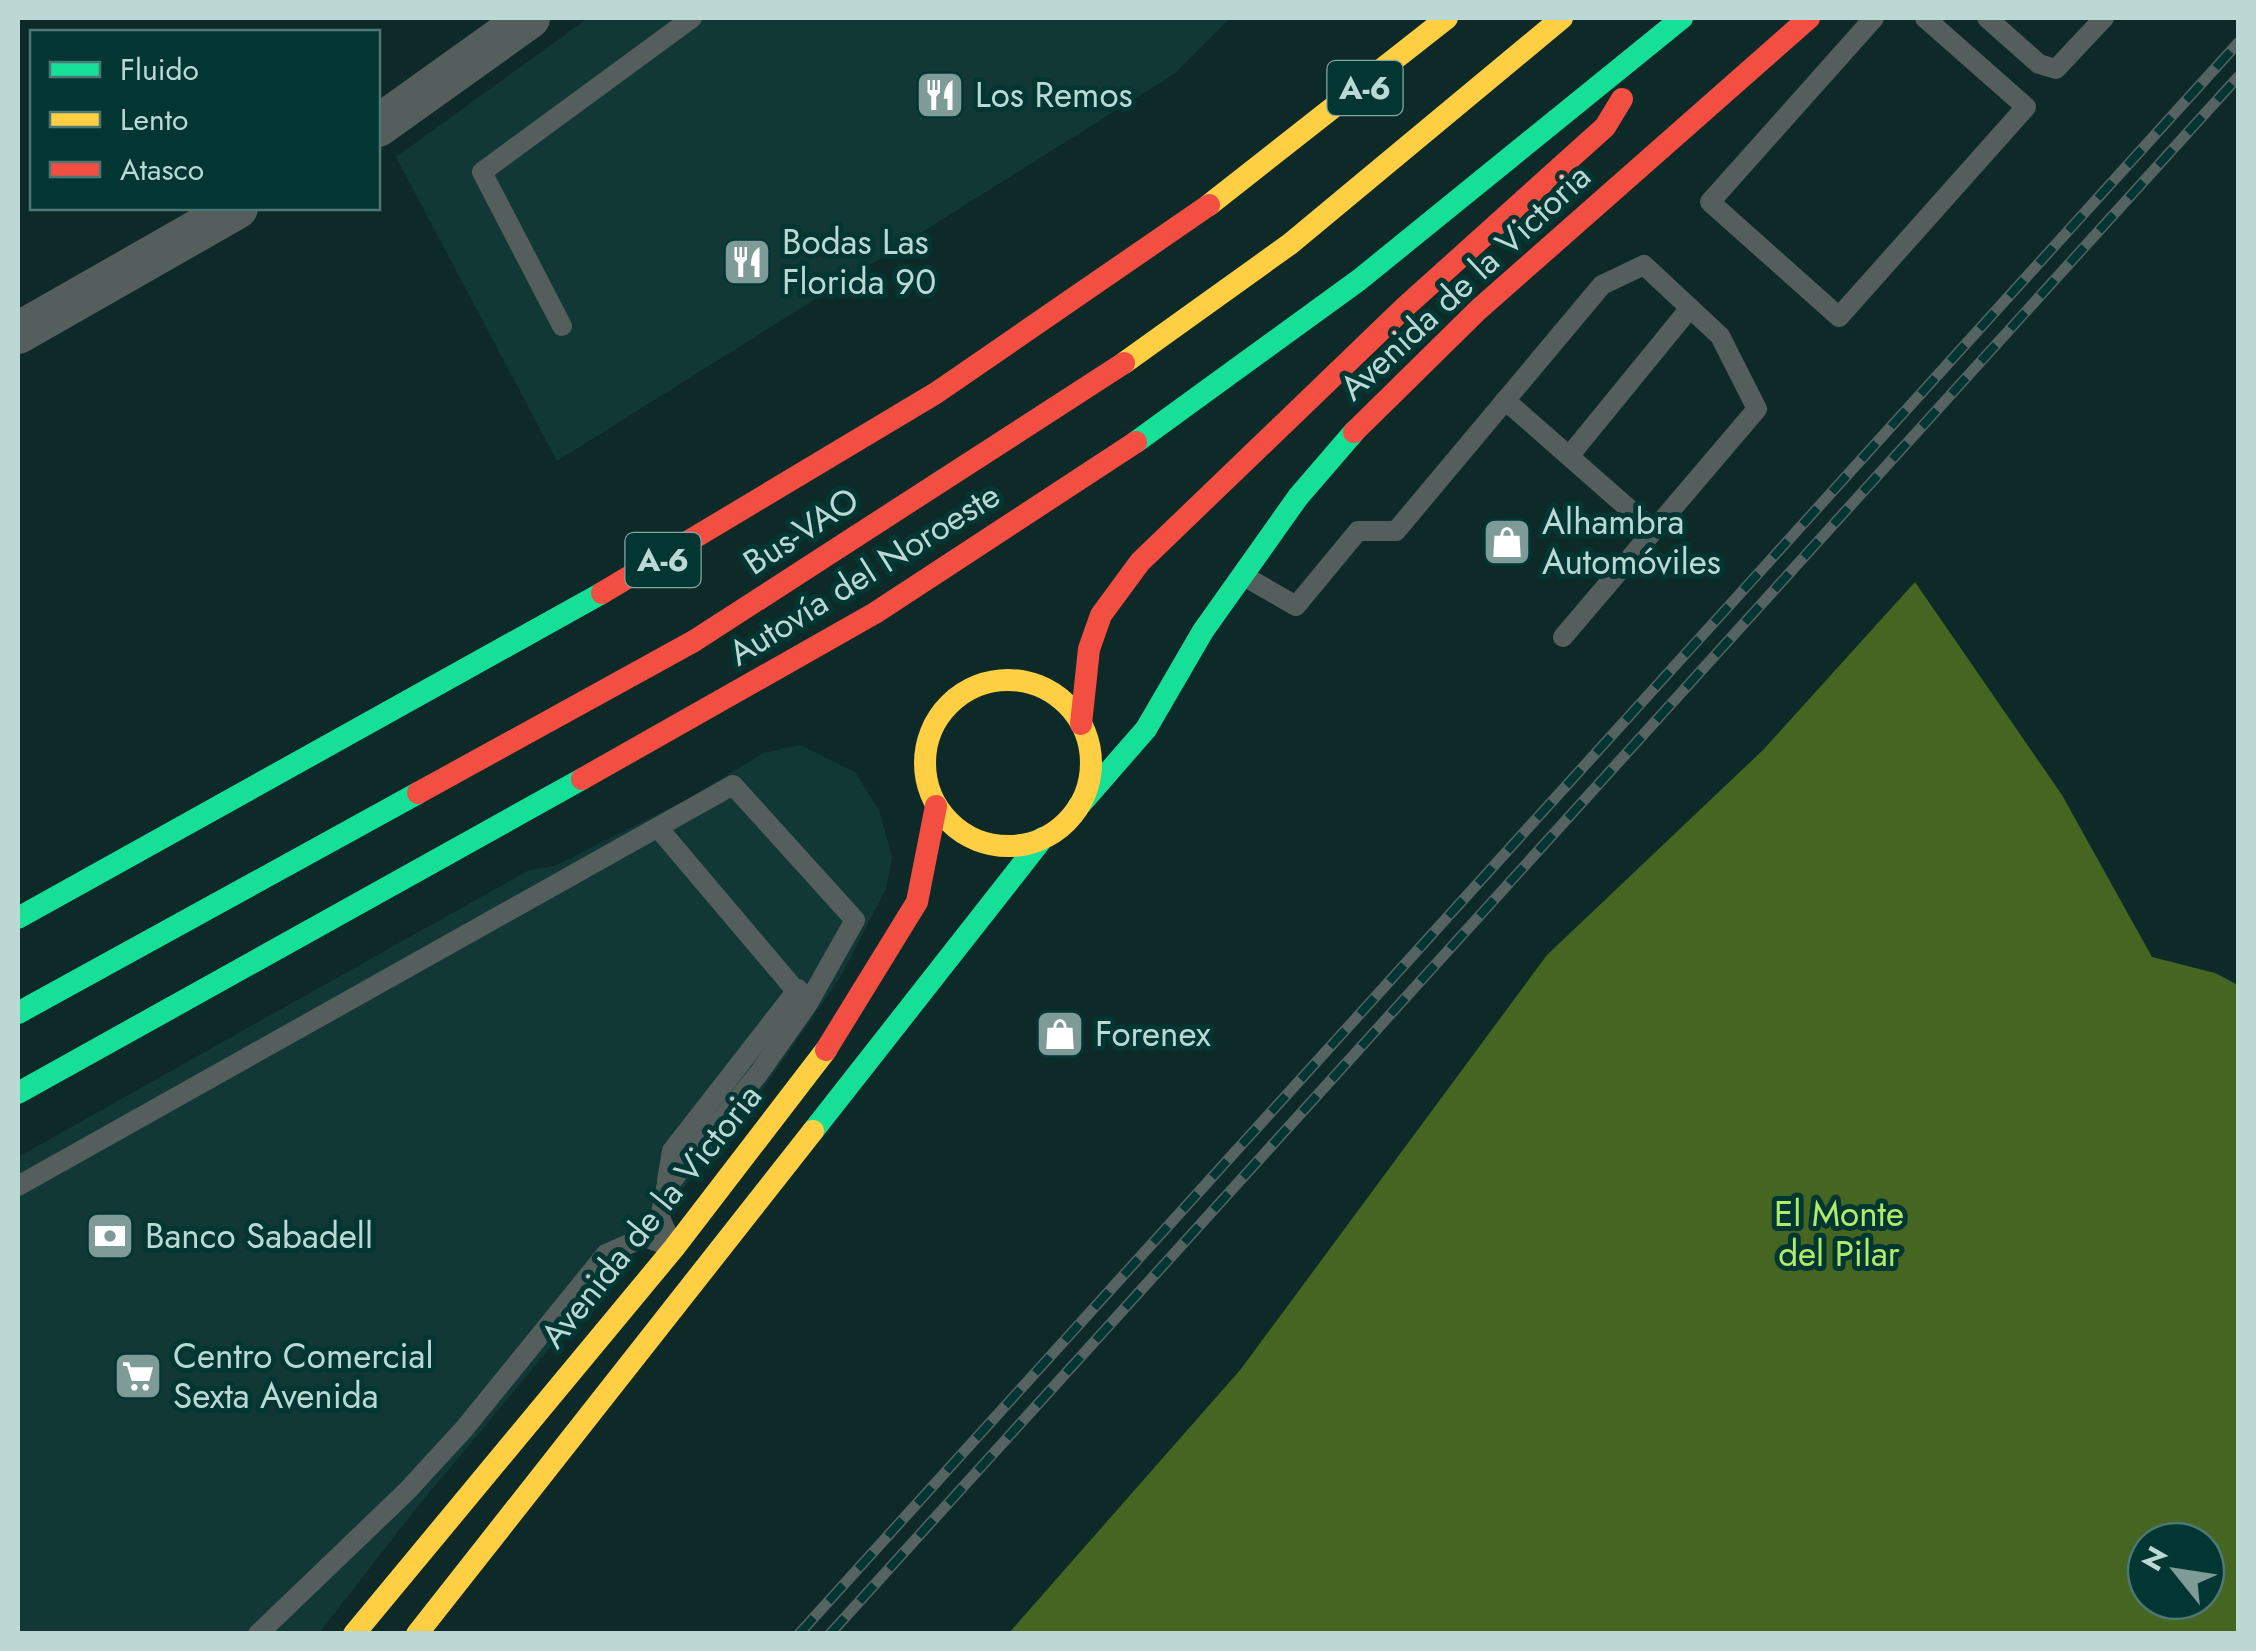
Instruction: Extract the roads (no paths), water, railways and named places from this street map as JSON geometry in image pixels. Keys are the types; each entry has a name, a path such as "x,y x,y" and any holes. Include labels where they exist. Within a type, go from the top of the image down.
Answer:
{"main road":[{"name":"A-6","path":"18,918 689,546 962,376 1279,154 1447,18"},
{"name":"Bus-VAO","path":"18,1012 694,642 1043,419 1290,244 1562,18"},
{"name":"Autovía del Noroeste","path":"18,1093 466,846 892,602 1089,476 1359,280 1682,18"},
{"name":"Avenida de la Victoria","path":"1078,806 1146,729 1203,630 1309,484 1478,310 1809,53 1810,18"},
{"path":"418,1633 1043,838 1063,825 1078,806 1091,764 1083,707 1089,648 1101,615 1140,562 1405,306 1605,127 1656,41"},
{"name":"Avenida de la Victoria","path":"1140,689 1203,630"},
{"path":"1043,838 995,846 962,832 936,806 926,781 925,755 931,729 956,699 990,681 1017,680 1083,707"},
{"name":"Avenida de la Victoria","path":"354,1634 674,1248 848,1022 901,934 924,877 936,806"}],"street":[{"path":"380,125 529,18"},
{"path":"18,332 233,210"}],"lane":[{"path":"562,326 482,172 692,18"},
{"path":"1874,18 1809,53 1710,202 1839,317 2026,107 1925,18"},
{"path":"1988,18 2038,64 2056,69 2104,18"},
{"path":"1242,574 1296,606 1358,531 1396,531 1602,285 1644,264 1720,336 1757,409 1563,637"},
{"path":"1570,455 1690,308"},
{"path":"1505,400 1654,530"},
{"path":"18,1186 733,785 854,920 802,997 759,1073 666,1188 660,1218 678,1266 662,1296 468,1541 448,1593"},
{"path":"660,829 802,997"},
{"path":"258,1634 441,1454 562,1314 606,1254 645,1237 674,1248 699,1244 811,1108 845,1092"}],"railway":[{"path":"799,1634 2238,43"},
{"path":"830,1634 2238,77"}],"place":[{"name":"Los Remos","path":"940,95"},
{"name":"Bodas Las Florida 90","path":"747,262"},
{"name":"Alhambra Automóviles","path":"1507,542"},
{"name":"Forenex","path":"1060,1034"},
{"name":"Banco Sabadell","path":"110,1236"},
{"name":"Centro Comercial Sexta Avenida","path":"138,1376"}],"park label":[{"name":"El Monte del Pilar","path":"1839,1234"}]}
